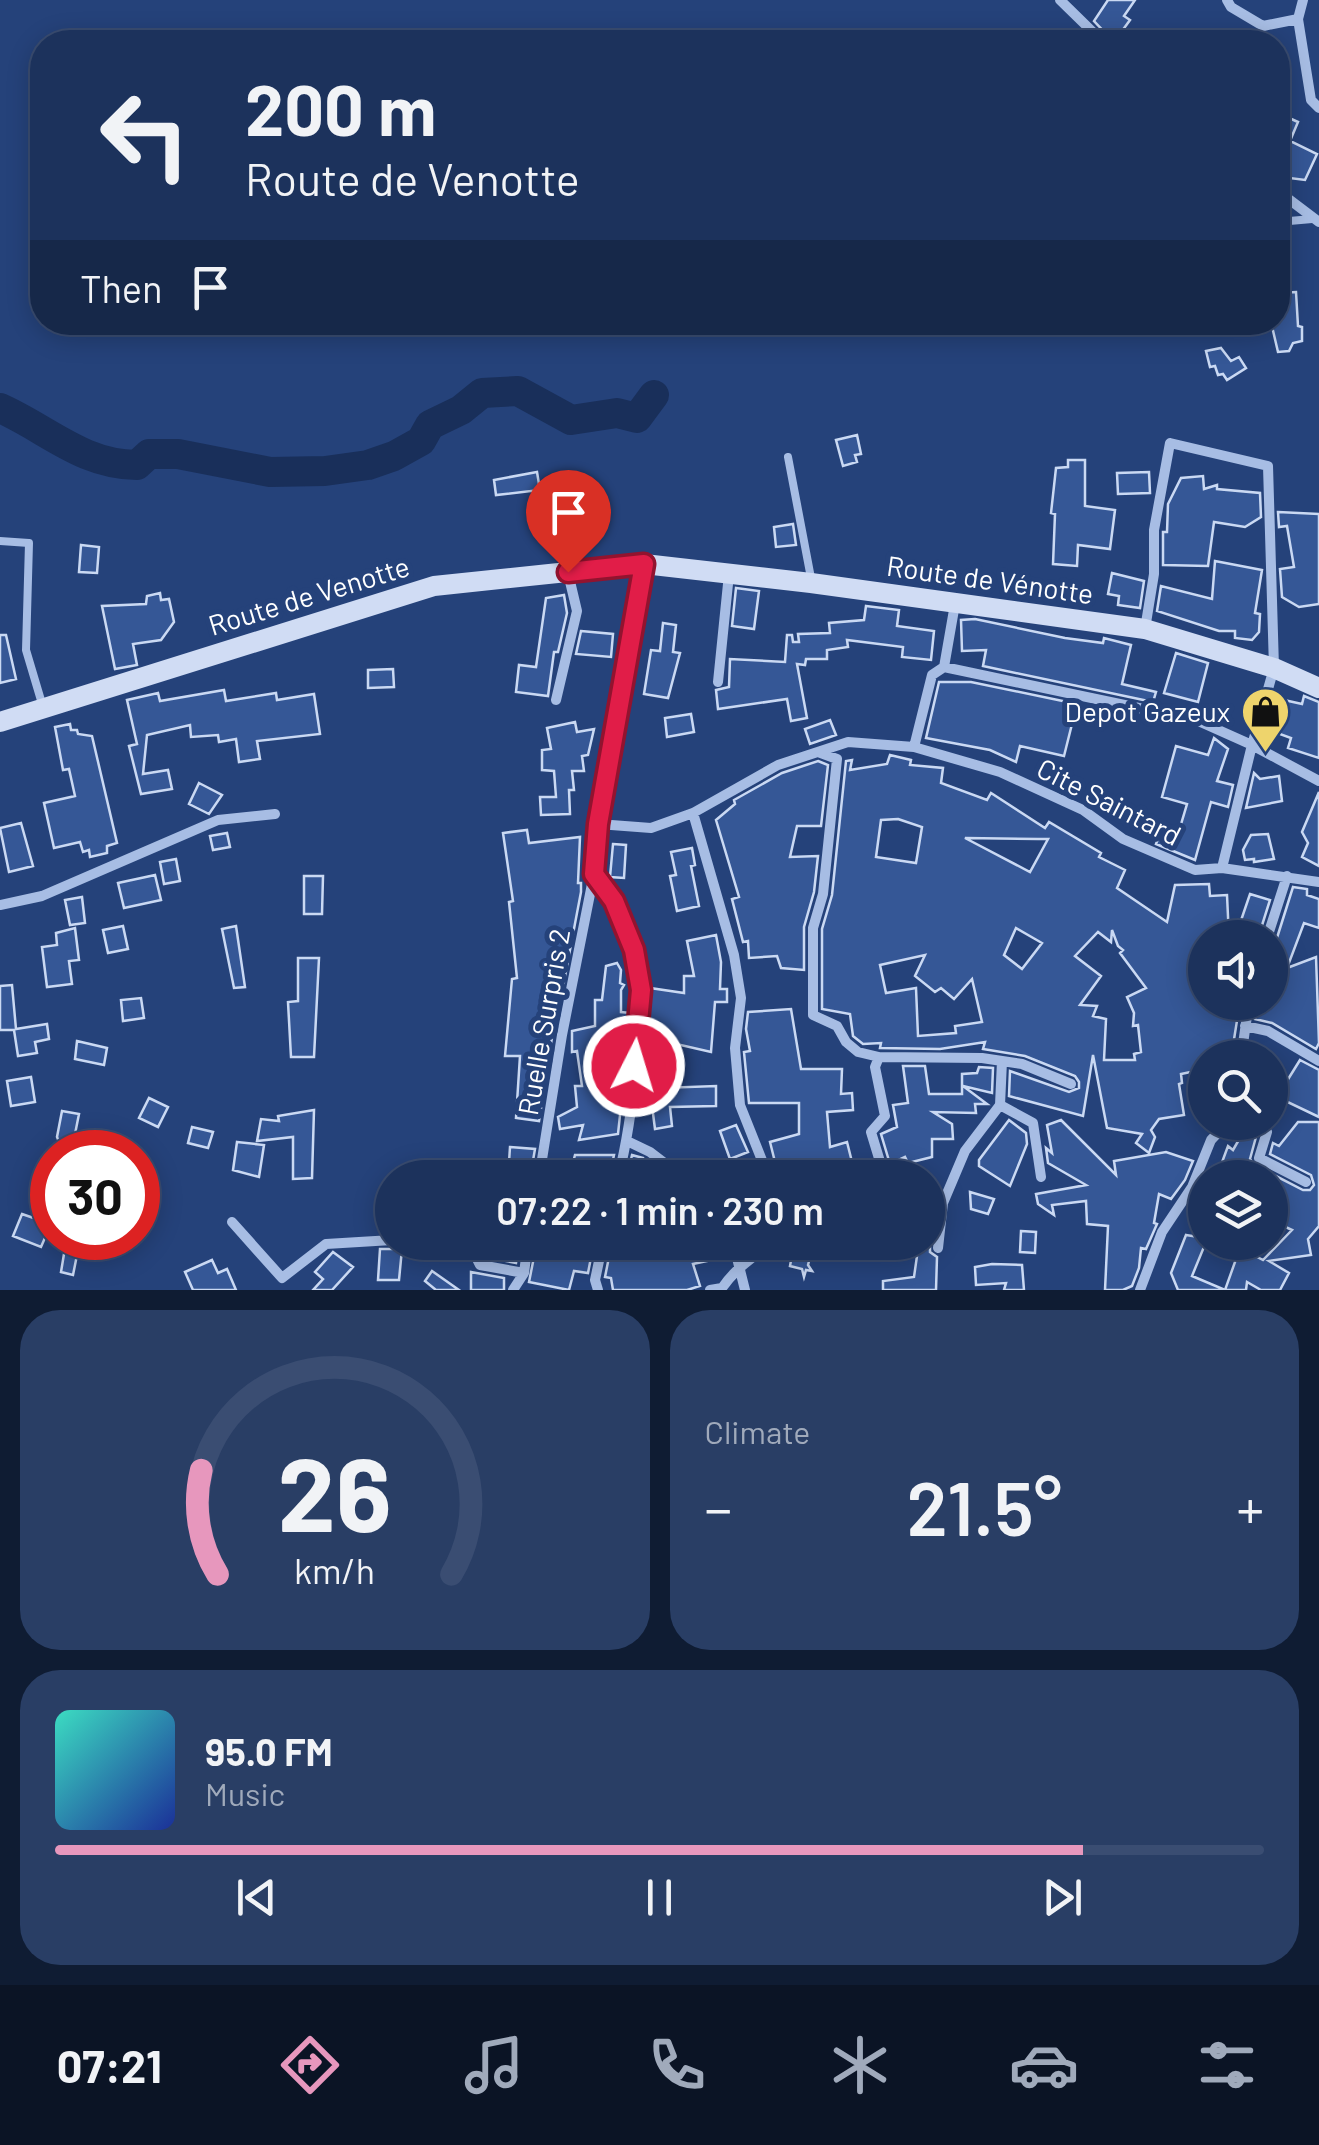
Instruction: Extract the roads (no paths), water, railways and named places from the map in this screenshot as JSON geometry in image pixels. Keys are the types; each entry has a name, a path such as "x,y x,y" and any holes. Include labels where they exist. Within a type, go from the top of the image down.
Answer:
{"street":[{"path":"1060,0 1091,30"},
{"path":"1227,0 1231,7 1262,26 1298,19"},
{"path":"1303,0 1298,19 1310,100 1319,108"},
{"path":"1290,200 1315,220"},
{"path":"1145,629 1154,574 1154,530 1170,443 1268,466 1274,668 1222,868"},
{"name":"Route de Vénotte","path":"644,564 1145,629 1274,668 1319,688"},
{"name":"Route de Venotte","path":"0,722 434,586 644,564"},
{"name":"Ruelle Surpris 2","path":"542,1160 594,874 598,824 644,564"},
{"path":"556,700 577,611 568,572"},
{"path":"718,682 729,574"},
{"path":"944,667 955,602"},
{"path":"914,747 932,675 944,667 1196,720 1319,781"},
{"name":"Cite Saintard","path":"598,824 651,828 692,813 778,765 848,742 914,747 1000,772 1083,810 1123,840 1196,870 1222,868 1319,882"},
{"path":"818,752 837,759 823,894 813,928 813,1015 837,1026 846,1042 858,1052 879,1058 982,1058 1022,1064 1071,1084"},
{"path":"692,813 734,955 741,998 735,1048 740,1106 762,1160"},
{"path":"0,906 42,896 218,820 274,814"},
{"path":"594,874 614,901 634,950 641,990 622,1160"},
{"path":"1273,920 1287,876"},
{"path":"1243,1040 1246,1020"},
{"path":"1245,1026 1268,1031 1319,1061"},
{"path":"879,1058 875,1067 885,1116 870,1132 879,1160"},
{"path":"945,1197 965,1151 1000,1106 1002,1061"},
{"path":"1000,1106 1032,1123 1042,1178"},
{"path":"1140,1290 1162,1232 1192,1187 1211,1140"},
{"path":"1265,1140 1259,1158 1306,1182"},
{"path":"627,1142 660,1160"},
{"path":"232,1222 282,1278 326,1244 375,1241"},
{"path":"478,1260 480,1265 524,1273"},
{"path":"514,1290 524,1273 526,1260"},
{"path":"598,1290 600,1260"},
{"path":"739,1260 744,1290"},
{"path":"710,1290 722,1288 740,1263 747,1260"}],"lane":[{"path":"1290,221 1315,220"},
{"path":"788,457 812,583"},
{"path":"0,541 29,543 26,650 43,707"}],"waterway":[{"path":"0,408 82,452 117,463 137,465 149,454 178,454 270,472 325,471 368,465 394,456 421,441 430,425 461,410 482,393 518,391 571,420 617,413 637,418 654,395"}],"place":[{"name":"Depot Gazeux","path":"1265,754"}]}
